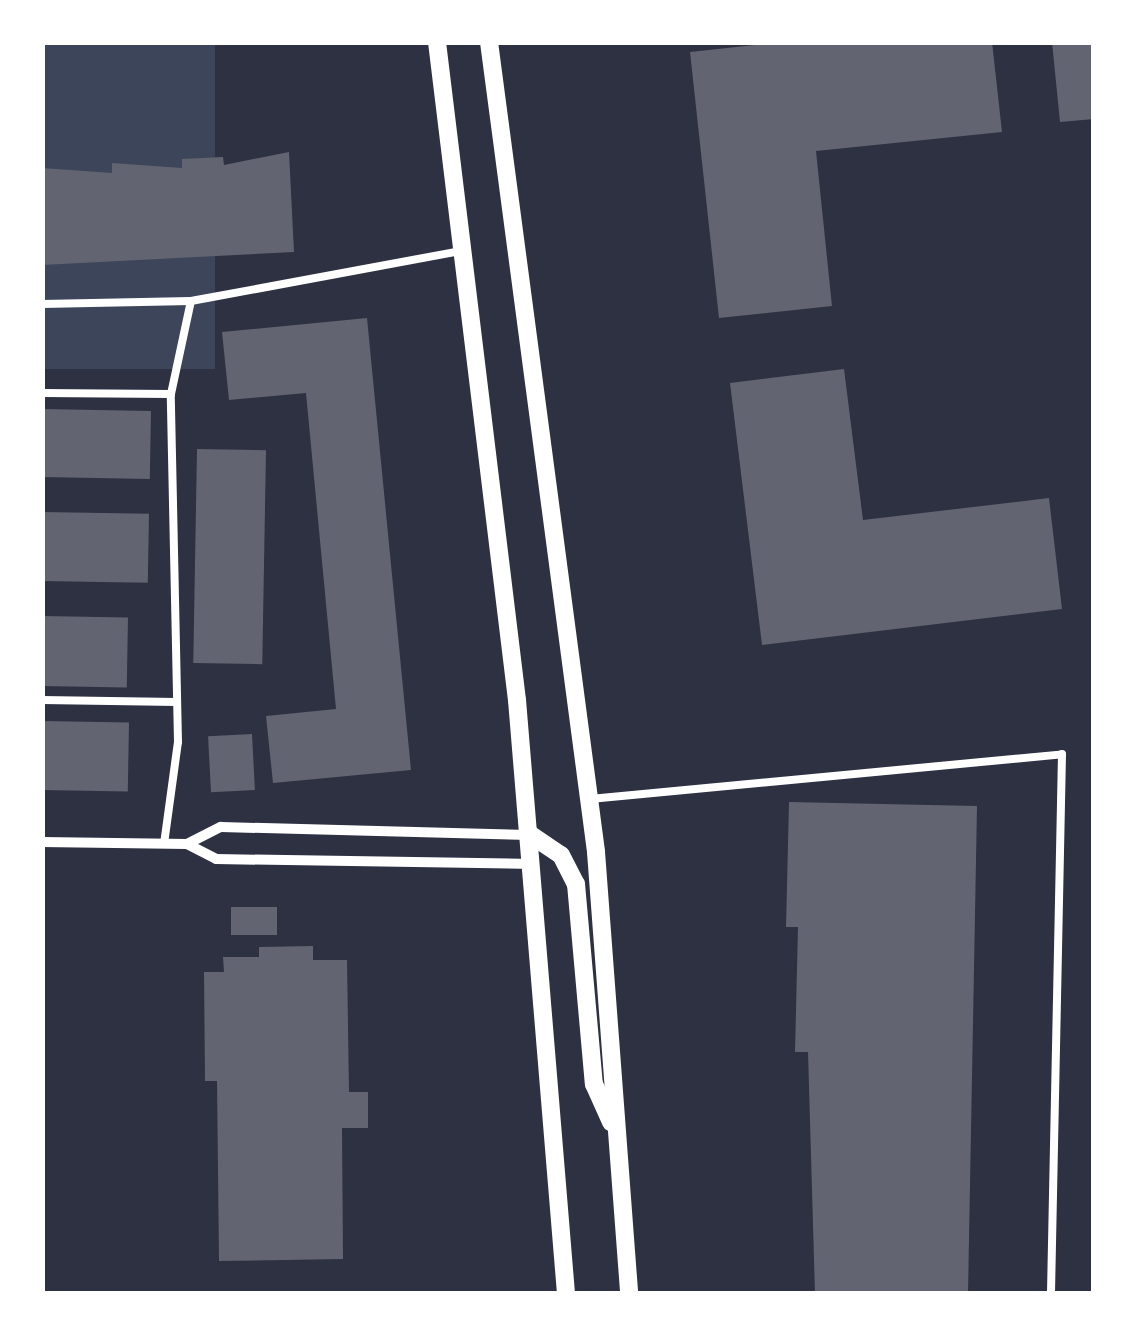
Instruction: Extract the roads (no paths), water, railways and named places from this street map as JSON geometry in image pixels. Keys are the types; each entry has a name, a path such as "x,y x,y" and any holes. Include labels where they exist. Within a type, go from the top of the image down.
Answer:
{"street":[{"path":"437,42 531,835 566,1294"},
{"path":"489,42 590,798 630,1294"},
{"path":"42,842 187,844 221,828 531,835 561,855 576,884 594,1084 618,1136"},
{"path":"187,844 216,859 533,864"}],"lane":[{"path":"42,304 191,300 461,251"},
{"path":"164,844 177,702 171,394 191,300"},
{"path":"42,393 171,394"},
{"path":"42,700 177,702"},
{"path":"590,798 1062,754 1051,1294"}]}
